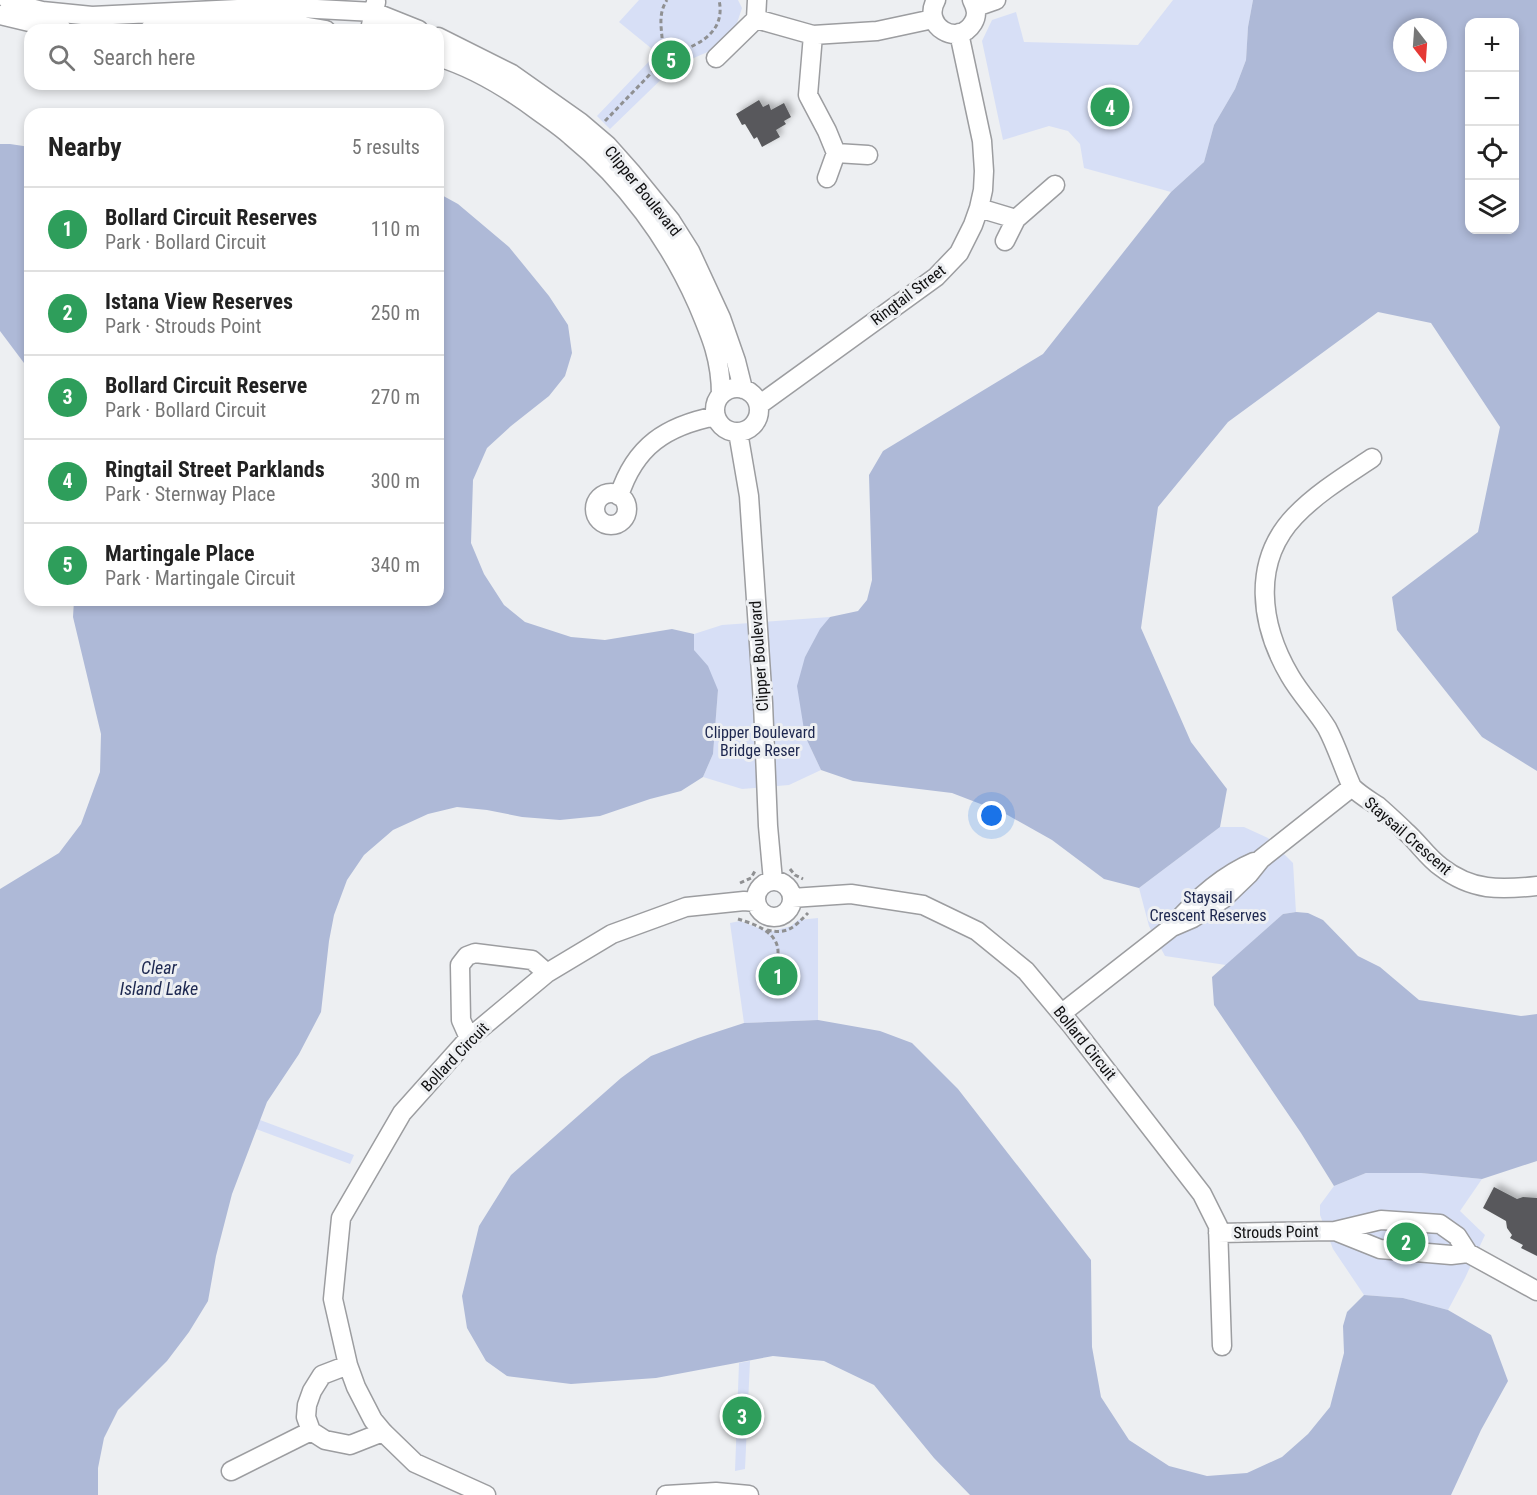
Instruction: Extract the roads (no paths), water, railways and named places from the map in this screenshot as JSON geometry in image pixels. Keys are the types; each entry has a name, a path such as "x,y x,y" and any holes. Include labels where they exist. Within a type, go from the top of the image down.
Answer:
{"street":[{"path":"8,0 42,11 92,16 279,7 373,14 402,24"},
{"path":"716,58 756,19 757,0"},
{"path":"936,0 932,11 936,24 946,32 959,33 971,26 976,14 974,4 996,0"},
{"path":"0,15 38,24"},
{"path":"756,19 813,35 877,30 933,18"},
{"path":"251,24 285,22 295,24"},
{"name":"Ringtail Street","path":"759,405 936,277 959,253 979,208 984,171 982,141 959,33"},
{"path":"813,35 808,96 836,153 827,178"},
{"name":"Clipper Boulevard","path":"444,41 512,74 580,122 607,145 631,172 670,221 690,251 721,318 743,389"},
{"name":"Clipper Boulevard","path":"444,59 490,78 519,97 571,135 621,185 671,252 690,288 714,345 721,374 722,395"},
{"path":"836,153 868,155"},
{"path":"1005,241 1016,219 1055,185"},
{"path":"979,208 1016,219"},
{"path":"734,389 750,392 759,405 755,423 738,432 723,426 716,416 715,409 722,395 734,389"},
{"path":"619,496 623,481 647,447 666,432 694,421 716,416"},
{"name":"Clipper Boulevard","path":"738,432 749,496 763,703 768,826 774,881"},
{"name":"Staysail Crescent","path":"1372,458 1335,483 1295,516 1278,538 1268,564 1264,603 1278,654 1291,678 1326,726 1337,747 1352,787 1407,832 1440,867 1458,879 1495,889 1537,886"},
{"name":"Staysail Crescent","path":"1062,1013 1172,927 1193,918 1223,898 1250,874 1262,859 1352,787"},
{"path":"774,881 784,884 792,898 786,913 775,918 760,912 755,902 762,885 774,881"},
{"name":"Bollard Circuit","path":"792,898 851,894 922,905 977,932 1026,971 1062,1013 1202,1194 1218,1226 1222,1346"},
{"name":"Bollard Circuit","path":"486,1495 415,1463 373,1420 356,1387 348,1365 333,1299 340,1218 402,1113 469,1038 547,973 612,933 686,907 755,902"},
{"path":"469,1038 461,1020 460,965 466,956 475,953 532,960 547,973"},
{"name":"Strouds Point","path":"1218,1233 1335,1231 1381,1220 1420,1222 1440,1224 1457,1236 1468,1253 1451,1255 1380,1249 1335,1231"},
{"path":"1398,1250 1399,1221"},
{"path":"1468,1253 1537,1291"},
{"path":"348,1365 322,1375 312,1391 306,1417 310,1431 325,1440 350,1446 383,1432"},
{"path":"231,1470 310,1431"},
{"path":"666,1495 716,1492 749,1495"}],"water":[{"path":"1253,0 1537,0 1537,771 1482,737 1397,630 1392,597 1478,532 1500,427 1431,323 1378,312 1228,422 1158,507 1141,628 1191,742 1227,789 1220,827 1139,888 1104,879 1052,840 1004,813 952,793 853,781 821,770 805,736 797,686 805,657 820,629 830,617 858,611 867,600 872,580 869,475 883,451 1043,354 1171,192 1204,162 1214,125 1235,89 1246,60 1248,27"},
{"path":"0,144 10,144 24,146 24,363 0,331"},
{"name":"Clear Island Lake","path":"444,196 458,204 509,247 549,296 568,325 572,353 565,376 549,396 487,448 473,480 471,543 484,574 504,605 525,622 571,637 605,640 672,629 694,634 694,650 708,666 718,690 713,754 703,777 681,791 600,816 560,820 457,807 428,814 393,830 364,855 347,880 334,915 321,1012 299,1054 267,1102 232,1194 216,1256 208,1301 189,1332 167,1361 118,1410 104,1438 98,1468 98,1495 0,1495 0,889 59,853 81,824 100,772 101,734 73,617 74,606 444,606"},
{"path":"1308,913 1323,920 1358,956 1380,967 1419,1000 1521,1016 1537,1014 1537,1161 1482,1179 1421,1173 1366,1173 1334,1186 1214,1005 1212,977 1283,914"},
{"path":"818,1020 880,1031 912,1043 958,1089 1091,1260 1092,1347 1101,1397 1129,1440 1169,1466 1207,1476 1247,1473 1282,1457 1308,1434 1330,1407 1344,1353 1343,1326 1347,1312 1364,1295 1403,1298 1448,1310 1491,1335 1508,1381 1481,1430 1451,1495 970,1495 934,1458 874,1385 824,1361 773,1356 656,1378 571,1384 507,1376 486,1361 467,1328 462,1296 479,1226 511,1175 621,1078 651,1056 744,1023"}],"place":[{"name":"Martingale Place","path":"671,60"},
{"name":"Ringtail Street Parklands","path":"1110,107"},
{"name":"Bollard Circuit Reserves","path":"778,976"},
{"name":"Istana View Reserves","path":"1406,1242"},
{"name":"Bollard Circuit Reserve","path":"742,1416"}],"park label":[{"name":"Clipper Boulevard Bridge Reser","path":"760,741"},
{"name":"Staysail Crescent Reserves","path":"1208,906"}]}
